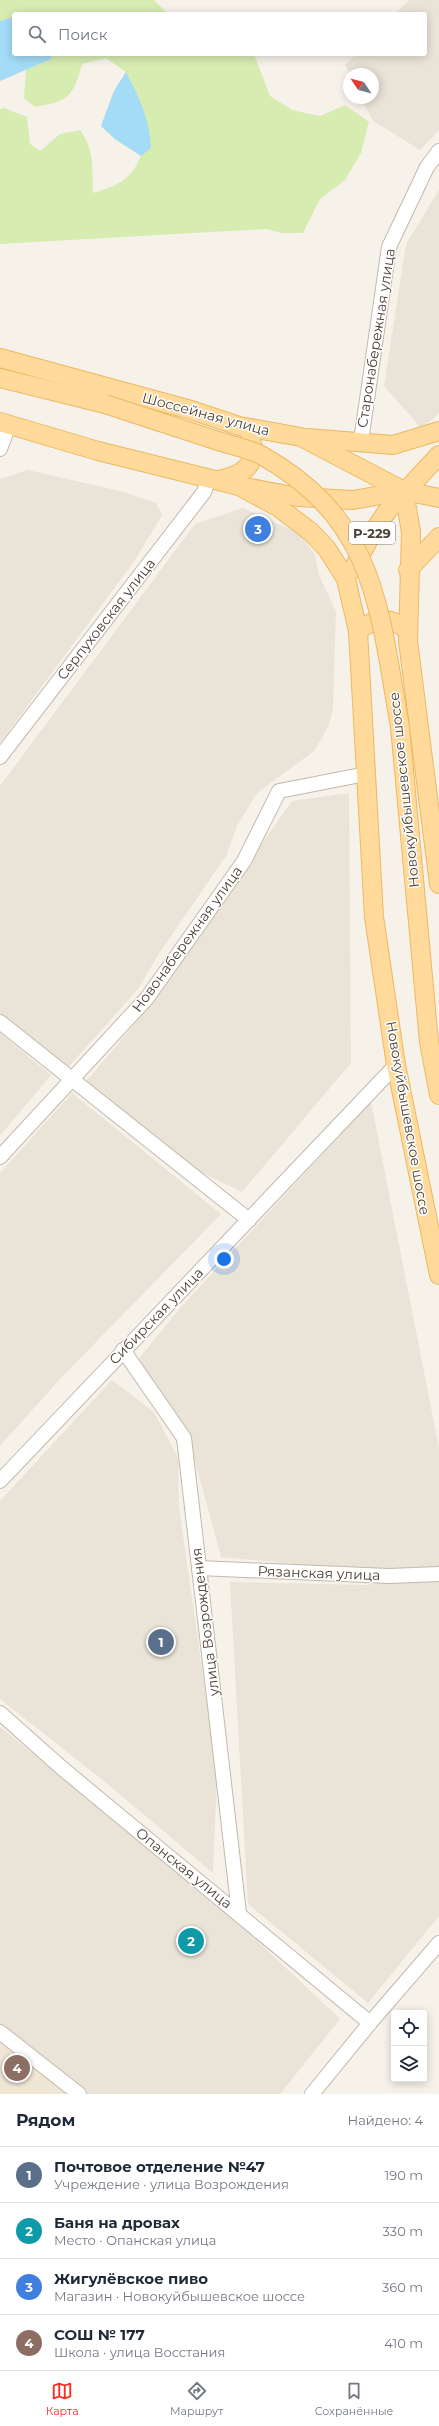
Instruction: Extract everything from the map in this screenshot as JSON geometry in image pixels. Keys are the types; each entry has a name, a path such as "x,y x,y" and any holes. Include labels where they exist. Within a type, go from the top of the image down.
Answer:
{"main road":[{"name":"Шоссейная улица","path":"0,358 191,410 239,426 301,437 404,491"},
{"name":"Новокуйбышевское шоссе","path":"0,378 105,404 260,454 308,487 340,522 362,558 378,604 400,728 429,1042 439,1095"},
{"path":"5,423 98,451 239,486 298,497 353,500 404,491 439,498"},
{"path":"212,479 235,477 246,469 253,454 251,438 239,426"},
{"path":"301,437 361,441 393,445 439,431"},
{"path":"404,491 439,455"},
{"name":"Новокуйбышевское шоссе","path":"239,486 278,507 311,532 327,550 346,579 358,630 374,918 396,1065 439,1275"},
{"name":"Новокуйбышевское шоссе","path":"404,491 411,532 408,570 408,631 439,884"},
{"name":"Р-229","path":"346,579 356,566 372,532 404,491"},
{"path":"408,570 439,537"},
{"path":"358,630 368,623 378,619 398,623 408,631"}],"street":[{"name":"Старонабережная улица","path":"361,441 389,247 427,167 439,151"},
{"path":"0,449 5,423"},
{"name":"Серпуховская улица","path":"0,757 204,492 212,479"},
{"name":"Новонабережная улица","path":"0,1157 72,1081 147,998 240,868 279,791 366,774"},
{"path":"0,1022 72,1081 249,1220"},
{"name":"Сибирская улица","path":"0,1481 123,1350 396,1065"},
{"name":"улица Возрождения","path":"123,1350 184,1438 239,1913"},
{"name":"Рязанская улица","path":"199,1568 390,1576 439,1574"},
{"name":"Опанская улица","path":"0,1713 63,1769 370,2022"},
{"path":"312,2094 370,2022 439,1943"},
{"path":"0,2032 79,2094"}],"shaded area":[{"path":"409,0 439,0 439,130 420,150 373,121 364,104 379,104 379,68 347,68 345,65 354,56 427,56 427,12 397,12"},
{"path":"439,190 439,413 422,429 384,386 406,244"},
{"path":"28,470 124,492 156,503 162,515 135,560 0,743 0,479"},
{"path":"243,508 299,533 315,555 319,575 336,612 333,709 329,725 314,751 257,793 237,826 226,856 158,955 139,988 65,1071 0,1019 0,786 195,524"},
{"path":"349,793 351,1063 242,1192 192,1168 84,1084 138,1020 292,801"},
{"path":"0,1033 51,1075 0,1136"},
{"path":"72,1093 221,1214 58,1381 0,1446 0,1173"},
{"path":"371,1102 439,1448 439,1569 391,1573 221,1557 189,1439 137,1361 181,1307"},
{"path":"112,1380 154,1412 178,1458 179,1507 217,1774 213,1873 104,1781 0,1699 0,1501"},
{"path":"439,1577 439,1916 368,2003 248,1904 230,1582 365,1585"},
{"path":"0,1727 210,1896 340,2019 280,2094 86,2094 0,2027"},
{"path":"0,2042 67,2094 0,2094"}],"green space":[{"path":"0,0 154,0 166,12 12,12 12,56 255,56 270,96 292,110 320,116 345,105 369,122 361,153 345,180 320,199 303,233 281,233 267,229 0,244 0,109 4,108 27,117 30,144 40,151 60,134 80,130 85,137 92,160 93,193 109,188 122,181 133,171 141,156 115,139 101,126 114,91 126,72 106,58 82,64 76,84 68,96 46,105 35,107 24,98 26,69 0,81"}],"water":[{"path":"12,18 12,56 52,56 51,59 0,81 0,21"},
{"path":"126,72 146,118 150,138 151,148 141,156 115,139 101,126 114,91"}],"place":[{"name":"Жигулёвское пиво","path":"258,529"},
{"name":"Почтовое отделение №47","path":"161,1642"},
{"name":"Баня на дровах","path":"191,1941"},
{"name":"СОШ № 177","path":"17,2068"}]}
